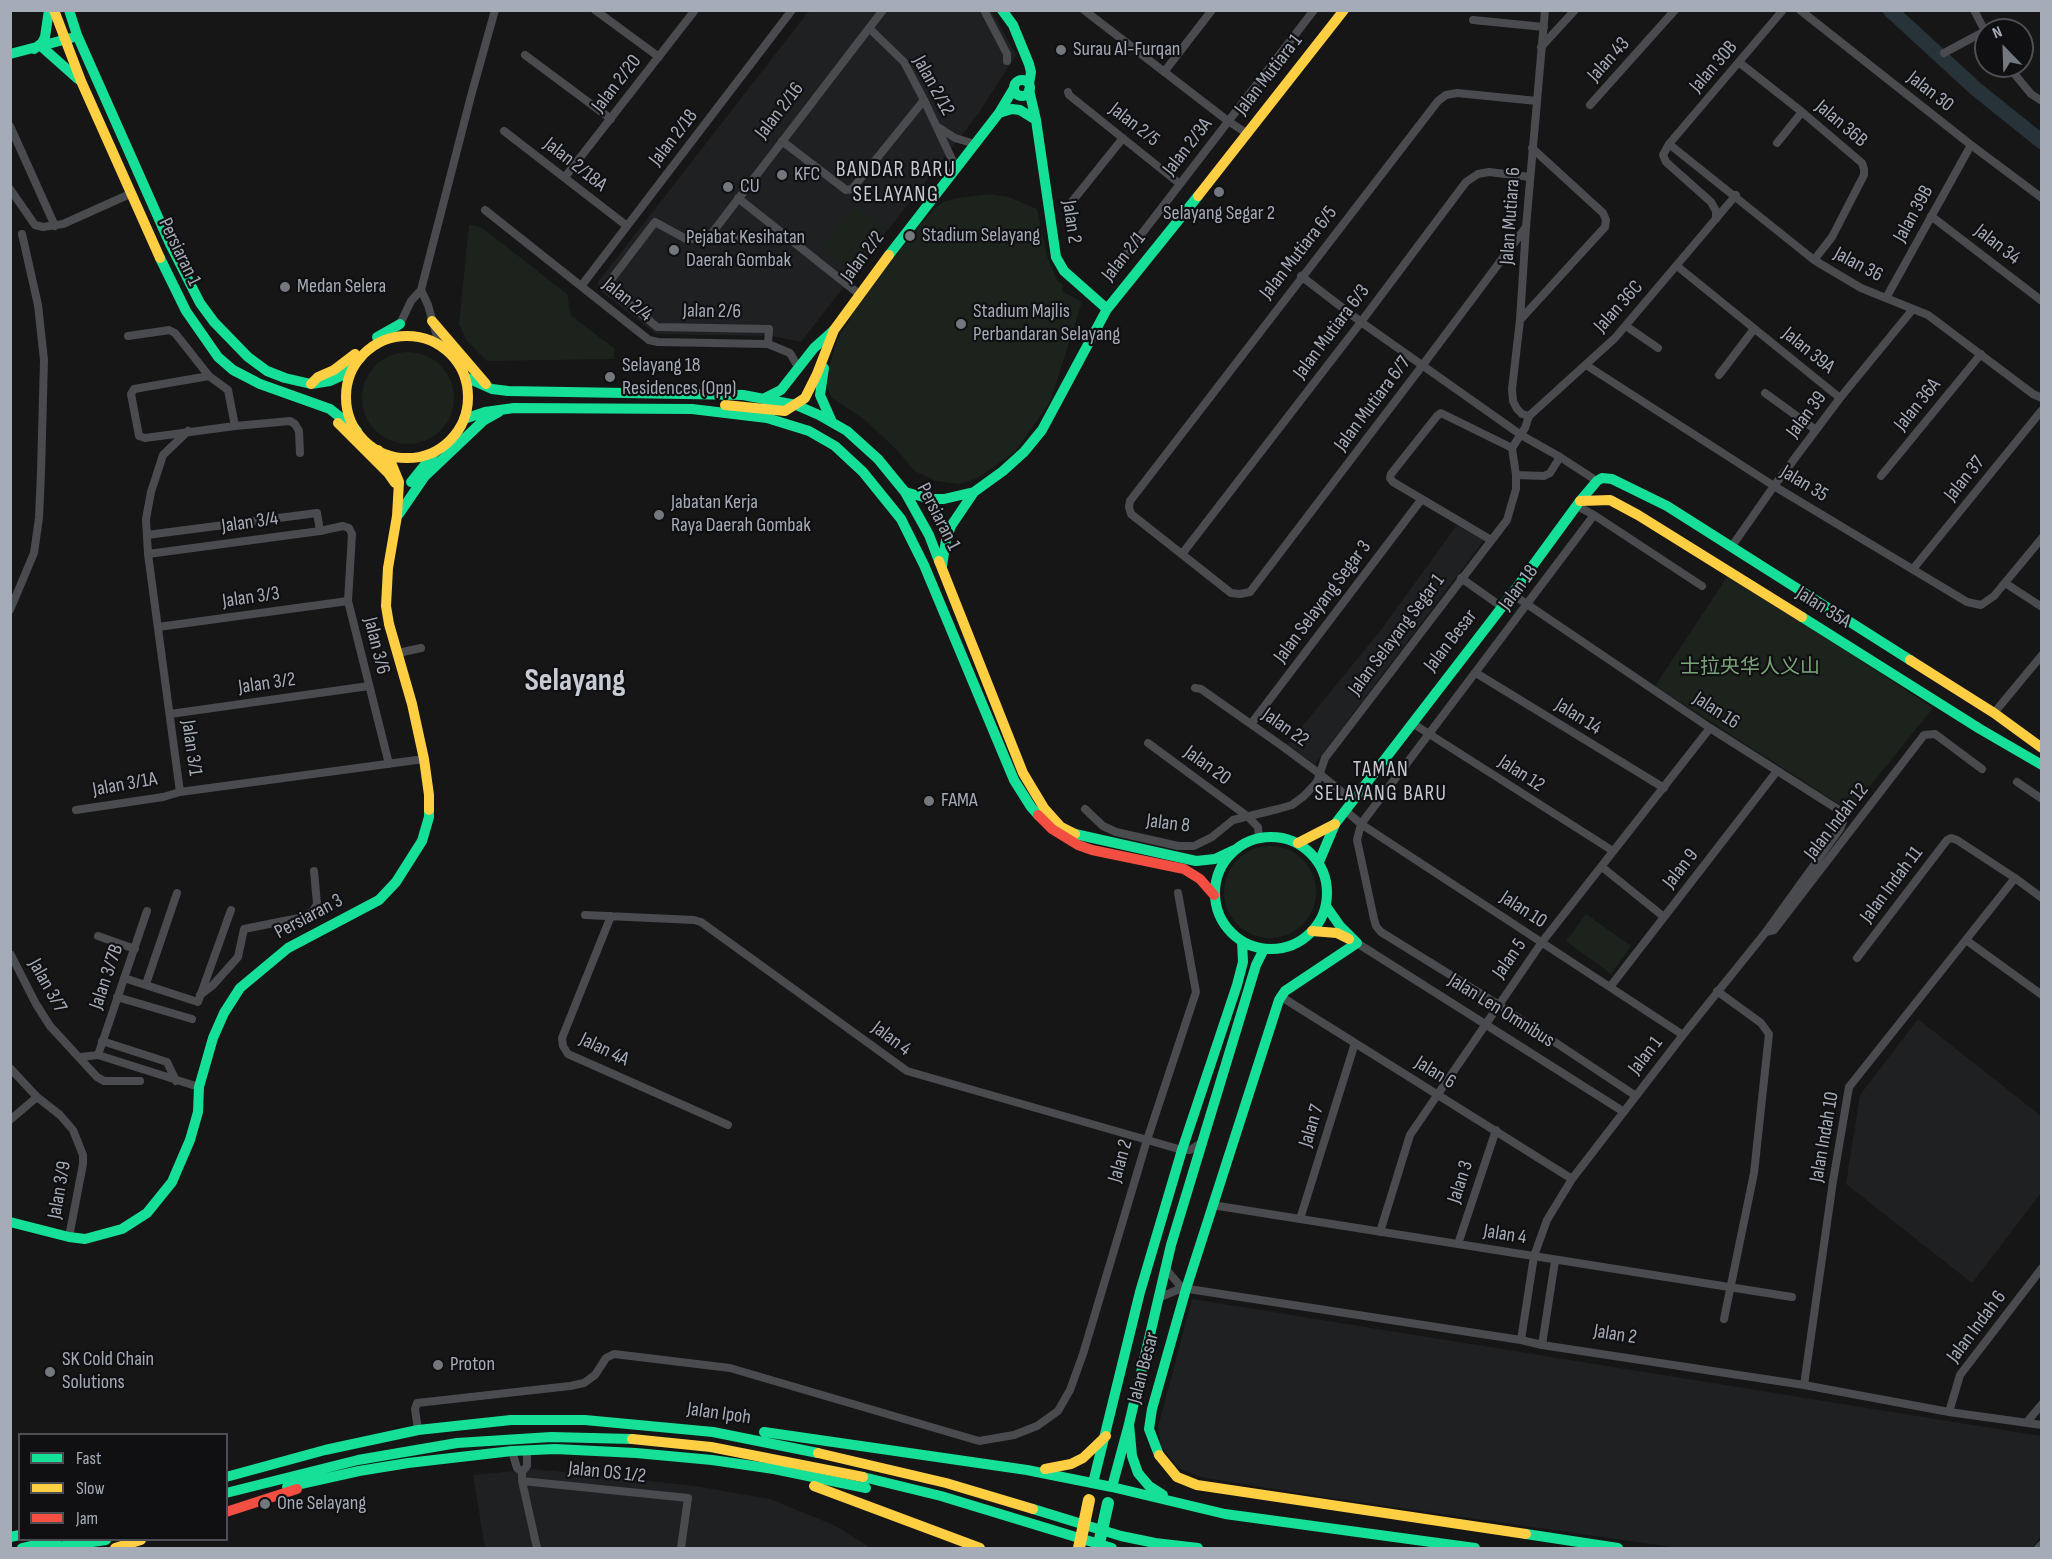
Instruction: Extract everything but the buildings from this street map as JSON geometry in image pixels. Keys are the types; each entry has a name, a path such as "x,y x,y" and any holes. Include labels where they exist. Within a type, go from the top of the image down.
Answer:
{"main road":[{"path":"38,48 45,36 49,10"},
{"name":"Persiaran 1","path":"54,10 81,81 130,194 178,297 206,342 233,370 260,384 315,403 342,417 357,431"},
{"name":"Persiaran 1","path":"69,10 77,35 170,244 200,303 214,322 248,357 267,370 285,378 311,384 330,381 340,376 361,357"},
{"path":"1002,10 1013,25 1031,72 1021,89"},
{"name":"Jalan Mutiara 1","path":"1248,134 1344,10"},
{"path":"10,54 38,48 77,35"},
{"path":"38,48 58,59 81,81"},
{"name":"Jalan 2/2","path":"796,405 805,399 834,330 859,294 999,113 1021,89"},
{"name":"Jalan 2","path":"1021,89 1036,120 1056,257 1064,271 1107,309"},
{"path":"999,113 1012,109 1020,110 1036,120"},
{"name":"Jalan 2/1","path":"942,567 946,540 951,526 974,492 1024,452 1042,430 1107,309 1248,134"},
{"path":"432,321 492,389"},
{"path":"311,384 318,377 345,362 373,339 400,324"},
{"path":"765,398 781,390 823,338 834,330"},
{"path":"834,330 822,374 820,395 834,424"},
{"path":"405,336 423,338 439,344 455,358 465,377 469,395 464,419 458,431 438,449 423,455 408,458 393,456 378,450 366,442 357,431 348,409 347,386 352,371 361,357 388,339 405,336"},
{"name":"Persiaran 1","path":"465,377 492,389 508,391 743,395 765,398 796,405 847,431 878,459 905,492 928,535 1023,773 1044,808 1061,826 1077,836 1196,861 1215,859 1233,850"},
{"path":"315,403 388,473 399,497"},
{"path":"692,409 724,405 785,411 796,405"},
{"path":"398,516 425,476 483,422 505,409"},
{"name":"Persiaran 1","path":"464,419 485,412 505,409 692,409 760,417 809,431 835,446 855,465 901,519 924,565 1014,780 1031,807 1052,829 1078,845 1184,869 1200,879 1214,895"},
{"name":"Persiaran 3","path":"399,497 438,449"},
{"name":"Persiaran 3","path":"10,1221 85,1239 122,1228 147,1213 172,1182 186,1150 198,1112 200,1087 213,1038 224,1013 240,988 288,948 379,900 396,882 422,841 429,819 429,795 424,759 412,704 388,624 386,593 398,516 398,474 378,450"},
{"path":"855,465 869,451"},
{"name":"Jalan 35A","path":"1597,481 1607,478 1619,482 1667,506 1994,713 2042,748"},
{"name":"Jalan Besar","path":"1319,862 1335,824 1597,481"},
{"name":"Jalan 2/1","path":"905,492 944,500 974,492"},
{"name":"Jalan 35A","path":"1578,503 1610,500 1638,514 1980,729 2042,765"},
{"name":"Jalan Besar","path":"1298,843 1335,824"},
{"path":"1273,836 1298,843 1310,851 1326,876 1326,906 1321,920 1302,940 1277,949 1264,949 1242,941 1227,929 1218,914 1214,895 1219,871 1233,850 1259,837 1273,836"},
{"name":"Jalan Len Omnibus","path":"1326,906 1340,926 1357,943"},
{"name":"Jalan Len Omnibus","path":"1312,932 1337,933 1357,943"},
{"name":"Jalan Besar","path":"1093,1483 1140,1293 1182,1150 1237,984 1243,962 1242,941"},
{"path":"1280,996 1357,943"},
{"name":"Jalan Besar","path":"1112,1486 1165,1268 1256,964 1264,949"},
{"name":"Jalan Besar","path":"1280,996 1184,1288 1152,1409 1149,1429 1160,1458 1178,1477 1197,1485 1618,1548"},
{"name":"Jalan Ipoh","path":"228,1476 325,1450 418,1430 511,1420 585,1420 713,1432 803,1449 946,1483 1121,1536 1198,1548"},
{"path":"585,1420 666,1421 747,1429 1027,1470 1112,1486 1225,1514 1475,1548"},
{"path":"1128,1424 1132,1456 1138,1473 1149,1486 1179,1502"},
{"path":"1027,1470 1057,1468 1071,1464 1089,1453 1106,1436"},
{"name":"Jalan Ipoh","path":"228,1493 377,1456 457,1443 551,1437 639,1439 711,1447 858,1476 941,1496 1112,1548"},
{"path":"239,1490 264,1492 408,1463 512,1451 592,1451 712,1460 774,1469 897,1494 1059,1533"},
{"path":"712,1460 779,1474 874,1507 980,1548"},
{"path":"228,1511 340,1475"},
{"path":"1079,1548 1089,1500"},
{"path":"1098,1548 1108,1503"},
{"path":"22,1548 48,1541"},
{"path":"50,1548 94,1541"},
{"path":"115,1548 135,1541"}],"street":[{"path":"388,339 421,290 495,10"},
{"path":"595,10 659,57"},
{"name":"Jalan 2/20","path":"565,177 695,10"},
{"name":"Jalan 2/18","path":"582,285 792,10"},
{"name":"Jalan 2/16","path":"710,237 883,10"},
{"path":"984,10 1007,54 1007,61"},
{"path":"1084,10 1095,14 1164,72 1248,134"},
{"path":"1164,72 1212,10"},
{"name":"Jalan 2/3A","path":"1110,275 1314,10"},
{"name":"Jalan Mutiara 6","path":"1529,416 1522,414 1513,401 1512,389 1520,320 1532,148 1545,10"},
{"path":"1542,47 1575,10"},
{"name":"Jalan 43","path":"1590,105 1675,10"},
{"name":"Jalan 30B","path":"1669,144 1783,10"},
{"name":"Jalan 30","path":"1800,10 1971,145 2040,195"},
{"path":"1473,20 1544,27"},
{"name":"Jalan 2/12","path":"869,28 904,62 956,168"},
{"path":"1944,53 1974,38"},
{"path":"525,54 611,118"},
{"name":"Jalan 36B","path":"1740,63 1862,163 1864,175 1832,237 1814,260"},
{"path":"2018,78 2031,94 2042,101"},
{"name":"Jalan 2/5","path":"1068,92 1180,184"},
{"name":"Jalan Mutiara 6/5","path":"1182,554 1131,514 1130,501 1438,101 1446,95 1457,93 1537,101"},
{"path":"782,141 846,190 852,189 856,187 924,100"},
{"path":"1777,143 1802,112"},
{"path":"10,126 55,226"},
{"path":"937,126 955,138 975,144"},
{"name":"Jalan 2/18A","path":"504,131 627,226"},
{"path":"1070,204 1123,138"},
{"path":"1669,144 1663,155 1666,162 1711,201 1716,211 1716,219"},
{"name":"Jalan 36","path":"1669,144 1736,195 1814,260 1861,288 1928,315 2033,394 2042,398"},
{"name":"Jalan 39B","path":"1886,298 1971,145"},
{"path":"1520,320 1605,227 1606,220 1603,213 1532,148"},
{"name":"Jalan Mutiara 6/3","path":"1182,554 1466,182 1478,174 1489,171 1530,177"},
{"path":"10,189 35,225 43,227 63,224 130,194"},
{"name":"Jalan 36C","path":"1521,435 1529,416 1626,326 1736,195"},
{"path":"738,198 859,294"},
{"name":"Jalan 2/4","path":"485,210 649,340 768,344 790,353 798,368"},
{"name":"Jalan 34","path":"1931,216 2042,301"},
{"name":"Jalan 2/6","path":"710,237 686,238 655,222 607,283 608,288 657,327 769,329 768,344"},
{"name":"Jalan Mutiara 6/7","path":"1182,554 1231,593 1250,592 1526,227"},
{"path":"10,610 34,553 39,518 41,472 44,360 38,305 22,234"},
{"path":"710,237 773,237 783,234"},
{"name":"Jalan 39A","path":"1677,266 1840,398"},
{"path":"1301,276 1361,322 1521,435 1597,481"},
{"path":"421,290 439,344"},
{"name":"Jalan 39","path":"1732,546 1840,398 1914,309"},
{"path":"1626,326 1658,348"},
{"name":"Jalan 39A","path":"1719,375 1754,329"},
{"path":"128,336 169,330 175,333 209,376 228,390 236,426"},
{"name":"Jalan 36A","path":"1881,476 1981,354"},
{"name":"Jalan 35","path":"1586,365 1774,486 1968,602 1981,605 1994,596 2042,538"},
{"path":"209,376 138,387 132,391 139,436 145,438 188,431 291,421 300,431 300,453"},
{"path":"1765,393 1816,430"},
{"name":"Jalan 37","path":"1913,569 2042,410"},
{"path":"1491,540 1420,500 1393,482 1390,478 1391,474 1441,413 1512,448 1521,435"},
{"name":"Jalan 3/1","path":"188,431 164,455 151,492 146,519 148,554 180,792 424,759"},
{"name":"Jalan Selayang Segar 1","path":"1247,816 1292,805 1305,796 1317,782 1325,758 1506,520 1516,489 1512,448"},
{"path":"1516,475 1544,476 1550,473 1560,457"},
{"name":"Jalan Selayang Segar 3","path":"1251,724 1420,500"},
{"path":"1578,503 1702,586"},
{"path":"147,535 317,513 320,531"},
{"name":"Jalan 18","path":"1361,824 1594,515"},
{"name":"Jalan 3/4","path":"148,554 343,526 349,528 352,534"},
{"name":"Jalan 3/6","path":"352,534 348,601 388,764"},
{"path":"1461,578 1502,607"},
{"path":"2005,583 2042,607"},
{"name":"Jalan 16","path":"1512,594 1710,728 1839,810 1842,815"},
{"name":"Jalan 3/3","path":"158,627 348,601"},
{"path":"398,653 421,648"},
{"path":"1994,713 2042,655"},
{"name":"Jalan 14","path":"1476,673 1664,788"},
{"name":"Jalan 3/2","path":"170,714 369,686"},
{"name":"Jalan 22","path":"1195,688 1201,689 1320,774 1350,806"},
{"name":"Jalan 12","path":"1412,723 1613,851"},
{"name":"Jalan 5","path":"1380,1232 1410,1135 1542,942 1710,728"},
{"name":"Jalan Indah 12","path":"1765,933 1774,930 1924,735 1935,734 1982,769"},
{"name":"Jalan 20","path":"1148,743 1247,816"},
{"name":"Jalan 9","path":"1610,987 1778,771"},
{"path":"2018,782 2042,799"},
{"name":"Jalan 3/1A","path":"76,810 163,797 180,792"},
{"name":"Jalan 10","path":"1350,806 1361,824 1683,1035"},
{"name":"Jalan 8","path":"1085,809 1103,826 1116,832 1178,846 1194,846 1212,837 1233,820 1247,816"},
{"name":"Jalan 1","path":"1521,1340 1534,1256 1547,1220 1572,1179 1765,933 1840,829 1843,822 1842,815"},
{"path":"1247,816 1258,827 1259,837"},
{"path":"1361,824 1357,840 1376,926 1381,932 1499,1005 1636,1096"},
{"name":"Jalan Indah 11","path":"1857,958 1947,840 1951,838 1957,840 2015,878"},
{"path":"1602,867 1664,917"},
{"path":"200,995 213,985 238,957 244,929 304,917 314,911 317,904 314,871"},
{"path":"2015,878 2042,897"},
{"name":"Jalan Indah 10","path":"1804,1385 1833,1181 1849,1088 2015,878"},
{"name":"Jalan 2","path":"418,1430 415,1409 417,1402 577,1385 596,1375 606,1358 614,1354 730,1368 979,1441 1014,1435 1058,1412 1070,1390 1083,1354 1147,1140 1196,992 1178,893"},
{"path":"146,984 177,894"},
{"name":"Jalan 3/7B","path":"98,1055 147,910"},
{"path":"124,978 198,1002 231,910"},
{"name":"Jalan 4","path":"585,915 701,922 907,1071 1182,1150"},
{"name":"Jalan 4A","path":"611,916 562,1038 563,1046 568,1053 728,1125"},
{"path":"98,936 135,949"},
{"path":"1966,940 2042,995"},
{"name":"Jalan Len Omnibus","path":"1357,943 1624,1112"},
{"name":"Jalan 3/7","path":"11,955 50,1026 97,1077 104,1081 140,1081"},
{"path":"1717,992 1761,1023 1769,1034 1754,1173 1724,1319"},
{"name":"Jalan 6","path":"1280,996 1572,1179"},
{"path":"117,997 192,1019"},
{"path":"102,1041 167,1062 176,1081"},
{"name":"Jalan 7","path":"1300,1219 1355,1043"},
{"path":"81,1058 98,1055 200,1087"},
{"name":"Jalan 3/9","path":"10,1068 73,1130 83,1155 69,1237"},
{"path":"10,1120 37,1097"},
{"name":"Jalan 3","path":"1458,1244 1496,1130"},
{"path":"1182,1150 1194,1149 1201,1143"},
{"name":"Jalan 4","path":"1212,1205 1792,1297"},
{"path":"1542,1345 1555,1261"},
{"path":"1158,1298 1184,1288 1165,1268"},
{"name":"Jalan Indah 6","path":"1949,1412 1960,1375 2042,1268"},
{"name":"Jalan 2","path":"1184,1288 1804,1385 1949,1412 2042,1425"},
{"path":"2027,1422 2042,1404"},
{"path":"522,1476 527,1466 527,1450"},
{"path":"512,1451 522,1476 537,1548"},
{"name":"Jalan OS 1/2","path":"522,1476 688,1498 681,1548"},
{"path":"2038,1548 2042,1544"}],"shaded area":[{"path":"809,11 992,11 1016,55 978,114 801,342 772,336 656,334 599,290 598,282"},
{"path":"1457,525 1484,540 1315,764 1287,745 1380,631"},
{"path":"1918,1019 2041,1116 2041,1193 1972,1283 1846,1184 1860,1095"},
{"path":"1192,1299 2041,1436 2041,1536 2032,1548 1679,1548 1200,1477 1179,1468 1170,1458 1161,1446 1158,1427"},
{"path":"535,1469 695,1486 770,1499 836,1526 871,1548 485,1548 473,1475"}],"green space":[{"name":"Stadium Majlis Perbandaran Selayang","path":"991,194 1009,197 1037,209 1047,256 1057,280 1063,285 1062,291 1082,302 1050,402 1015,452 976,479 959,484 935,481 915,471 897,450 864,419 832,398 827,388 829,367 837,340 857,307 933,210 943,202 957,198"},
{"path":"855,206 884,228 850,271 821,248"},
{"path":"469,225 481,227 567,294 571,316 614,348 614,359 487,361 466,340 459,324"},
{"path":"408,352 426,355 441,365 451,380 454,398 451,416 441,431 426,441 408,444 390,441 375,431 365,416 362,398 365,380 375,365 390,355"},
{"name":"士拉央华人义山","path":"1729,574 1933,708 1850,811 1655,686"},
{"path":"1270,846 1288,849 1303,859 1313,874 1316,892 1313,910 1303,925 1288,935 1270,938 1252,935 1237,925 1227,910 1224,892 1227,874 1237,859 1252,849"},
{"path":"1586,914 1631,946 1611,974 1566,941"}],"waterway":[{"path":"1890,10 1976,89 2042,142"}],"traffic: fast":[{"path":"34,49 42,43 45,37 49,10"},
{"path":"69,10 77,35 170,244 200,303 214,322 248,357 267,371 285,378 311,384 330,381 341,376 361,357"},
{"path":"1002,10 1013,25 1029,64 1031,72 1029,84"},
{"path":"10,54 71,38"},
{"path":"42,47 78,79"},
{"path":"1022,80 1028,82 1030,88 1028,94 1022,96 1016,94 1014,88 1016,82 1022,80"},
{"path":"889,255 999,113 1014,88"},
{"path":"1029,90 1036,120 1056,257 1064,271 1107,309"},
{"path":"999,113 1012,109 1020,110 1036,120"},
{"path":"942,566 946,540 951,526 974,492 1024,452 1042,430 1107,309 1198,196"},
{"path":"160,258 186,311 218,357 233,370 260,384 330,409 357,431"},
{"path":"377,337 400,324"},
{"path":"765,398 781,390 814,348 833,331"},
{"path":"824,368 820,395 832,422"},
{"path":"465,377 492,389 508,391 743,395 796,405 847,431 878,459 905,492 929,535 939,561"},
{"path":"464,419 485,412 514,408 692,409 767,418 809,431 835,446 863,472 901,519 924,565 1014,780 1038,815"},
{"path":"399,514 425,476 483,421 499,412"},
{"path":"411,482 435,452"},
{"path":"1319,862 1335,824 1512,594 1580,501 1602,478 1612,479 1667,506 1910,660"},
{"path":"905,492 931,499 944,499 974,492"},
{"path":"1802,617 1980,729 2042,765"},
{"path":"10,1222 85,1239 122,1229 147,1213 172,1182 190,1140 198,1112 199,1087 213,1038 224,1013 240,988 288,948 379,900 396,882 422,841 429,810"},
{"path":"1075,834 1196,861 1215,859 1234,850"},
{"path":"1271,837 1293,841 1311,853 1323,871 1327,893 1323,915 1311,933 1293,945 1271,949 1249,945 1231,933 1219,915 1215,893 1219,871 1231,853 1249,841 1271,837"},
{"path":"1326,906 1340,926 1357,943"},
{"path":"1093,1483 1140,1292 1182,1150 1237,985 1243,962 1242,941"},
{"path":"1159,1455 1149,1429 1152,1409 1186,1289 1279,1000 1285,991 1357,943"},
{"path":"1112,1487 1171,1245 1256,965 1264,949"},
{"path":"228,1476 325,1450 418,1430 511,1420 585,1420 713,1432 818,1453"},
{"path":"1129,1424 1132,1456 1138,1473 1149,1486 1163,1495"},
{"path":"764,1432 1027,1470 1112,1487 1225,1514 1475,1548"},
{"path":"228,1492 358,1460 457,1443 551,1437 632,1439"},
{"path":"287,1487 408,1463 512,1451 555,1449 712,1460 774,1469 866,1488"},
{"path":"863,1477 941,1496 1112,1548"},
{"path":"1098,1548 1108,1503"},
{"path":"1033,1509 1121,1536 1198,1548"},
{"path":"1526,1534 1618,1548"},
{"path":"10,1537 18,1535"},
{"path":"22,1548 52,1541"},
{"path":"50,1548 99,1541"}],"traffic: slow":[{"path":"54,10 81,81 160,258"},
{"path":"1198,196 1344,10"},
{"path":"725,405 785,411 805,398 834,330 889,255"},
{"path":"432,321 486,384"},
{"path":"407,336 430,341 450,354 463,374 468,397 463,420 450,440 430,453 407,458 384,453 364,440 351,420 346,397 351,374 364,354 384,341 407,336"},
{"path":"311,384 318,377 334,370 355,354"},
{"path":"338,423 388,473 395,483"},
{"path":"378,450 392,465 399,482 397,516 388,568 386,606 424,759 429,810"},
{"path":"1580,501 1610,500 1802,617"},
{"path":"939,561 1023,773 1044,808 1061,827 1075,834"},
{"path":"1910,660 1994,713 2042,748"},
{"path":"1298,843 1335,824"},
{"path":"1312,931 1337,933 1349,939"},
{"path":"1045,1469 1071,1464 1083,1458 1106,1436"},
{"path":"632,1439 711,1447 863,1477"},
{"path":"818,1453 946,1483 1033,1509"},
{"path":"1159,1455 1177,1477 1197,1485 1526,1534"},
{"path":"814,1486 980,1548"},
{"path":"1079,1548 1089,1500"},
{"path":"115,1548 138,1541"}],"traffic: jam":[{"path":"1038,815 1052,829 1078,845 1184,869 1200,879 1214,895"},
{"path":"228,1511 297,1489"}],"place":[{"name":"Surau Al-Furqan","path":"1061,50"},
{"name":"KFC","path":"782,175"},
{"name":"CU","path":"728,187"},
{"name":"Selayang Segar 2","path":"1219,192"},
{"name":"Stadium Selayang","path":"910,236"},
{"name":"Pejabat Kesihatan Daerah Gombak","path":"674,250"},
{"name":"Medan Selera","path":"285,287"},
{"name":"Stadium Majlis Perbandaran Selayang","path":"961,324"},
{"name":"Selayang 18 Residences (Opp)","path":"610,377"},
{"name":"Jabatan Kerja Raya Daerah Gombak","path":"659,515"},
{"name":"FAMA","path":"929,801"},
{"name":"Proton","path":"438,1365"},
{"name":"SK Cold Chain Solutions","path":"50,1372"},
{"name":"One Selayang","path":"265,1504"}],"district":[{"name":"BANDAR BARU SELAYANG","path":"896,182"},
{"name":"Selayang","path":"575,682"},
{"name":"TAMAN SELAYANG BARU","path":"1381,783"}]}
